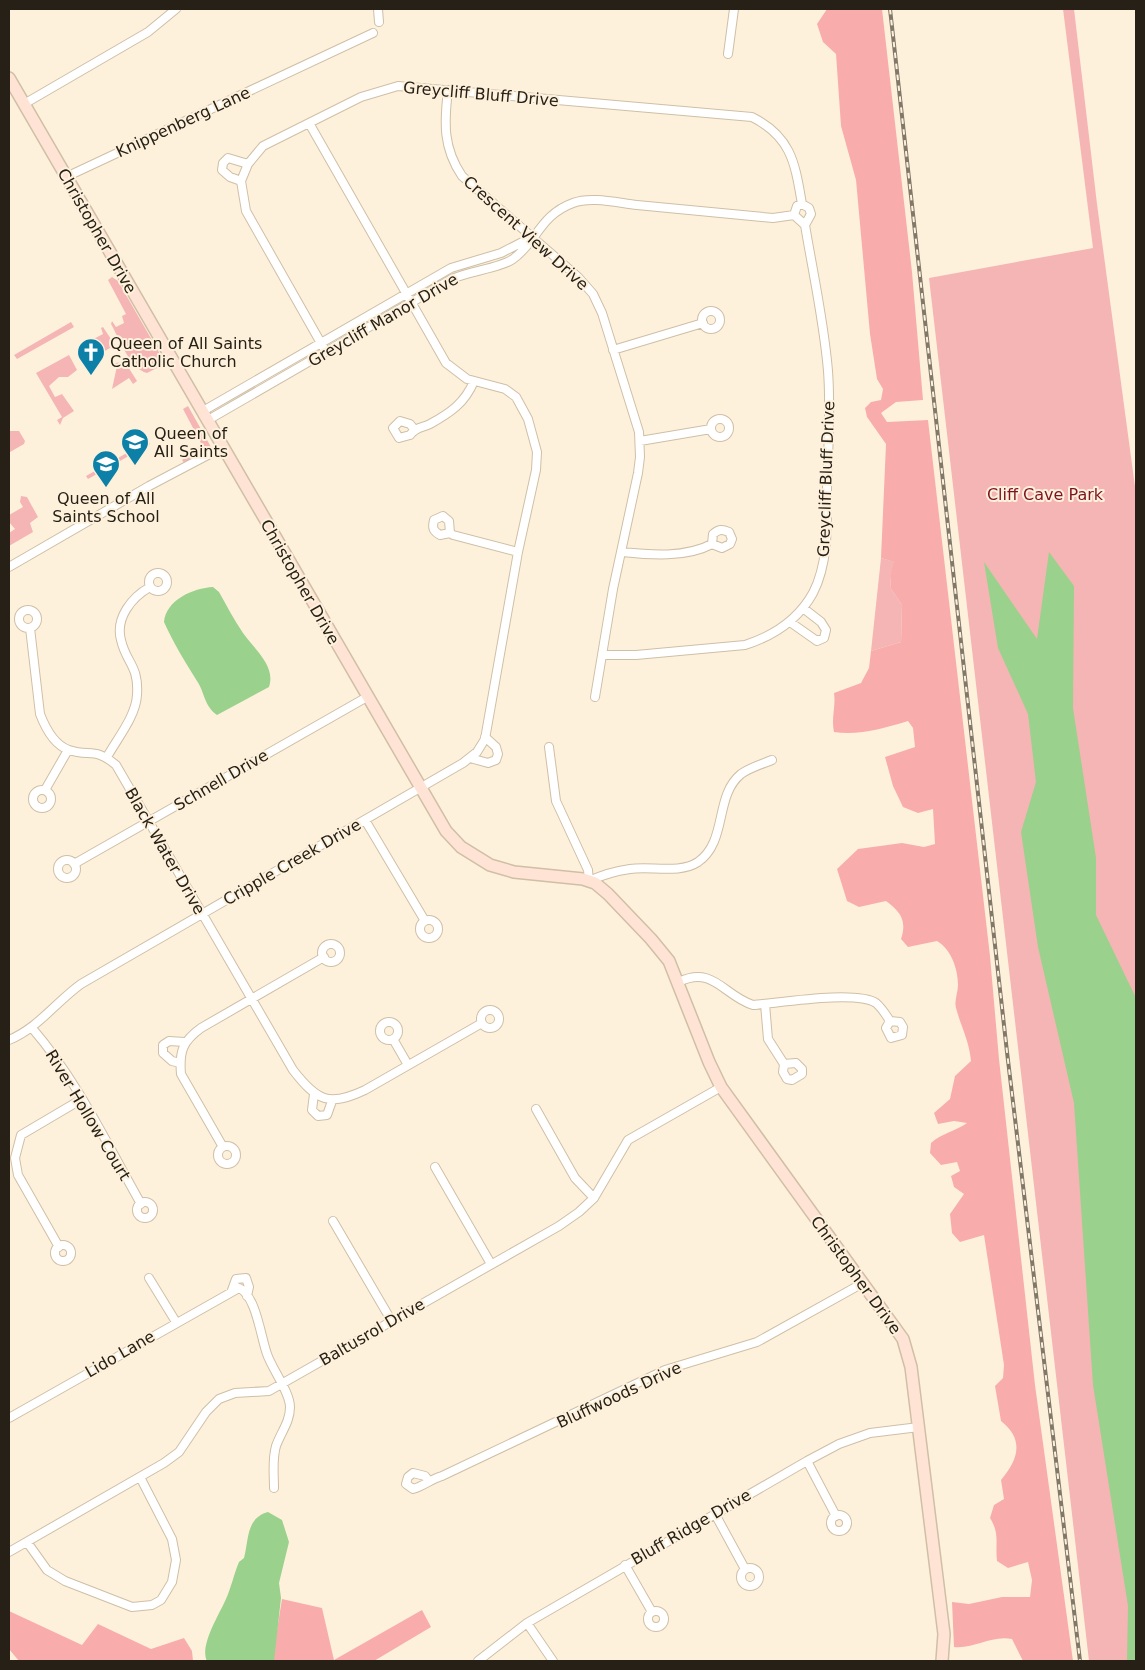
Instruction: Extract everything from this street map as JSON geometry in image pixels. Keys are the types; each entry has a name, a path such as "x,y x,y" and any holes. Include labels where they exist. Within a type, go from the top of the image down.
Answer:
{"street":[{"path":"24,104 148,32 176,9"},
{"path":"378,9 379,22"},
{"path":"728,54 734,9"},
{"name":"Knippenberg Lane","path":"66,177 373,33"},
{"name":"Christopher Drive","path":"9,78 419,788 446,831 461,847 481,860 514,872 590,881 608,894 660,948 679,982 709,1062 721,1087 897,1331 906,1348 919,1427 944,1634 942,1661"},
{"name":"Greycliff Bluff Drive","path":"241,181 248,164 263,146 361,97 398,86 752,117 768,125 787,146 797,175 802,204 809,208 811,214 805,225 823,330 828,385 827,532 823,564 813,594 790,622 772,634 745,645 603,655"},
{"name":"Crescent View Drive","path":"448,90 445,133 449,152 456,167 462,176 578,277 593,294 602,313 640,441 638,474 595,697"},
{"name":"Cripple Creek Drive","path":"9,1040 32,1028 64,996 81,984 470,758 482,746 485,737 518,552 536,470 537,452 528,418 516,398 505,389 474,382 456,372 446,363 408,293 309,123"},
{"path":"248,164 228,158 223,163 222,170 230,177 241,181 246,210 326,352"},
{"name":"Greycliff Manor Drive","path":"205,415 240,401 452,279 470,271 510,261 523,252 532,236 554,213 581,201 773,218 794,216"},
{"path":"802,204 797,206 794,216 805,225"},
{"name":"Greycliff Manor Drive","path":"205,415 235,392 452,268 501,254 532,236"},
{"path":"613,350 703,323"},
{"path":"414,429 428,425 462,404 474,382"},
{"path":"251,383 256,392"},
{"path":"235,392 240,401"},
{"path":"640,441 711,429"},
{"path":"9,567 149,486 222,447"},
{"path":"450,533 518,552"},
{"path":"622,552 642,554 678,553 702,550 712,544"},
{"path":"30,628 40,714 54,739 68,750 99,753 106,757 136,704 136,669 121,641 122,619 133,600 150,587"},
{"path":"790,622 817,641 824,638 826,630 821,622 803,608"},
{"name":"Schnell Drive","path":"74,864 367,697"},
{"path":"470,758 488,763 496,760 498,754 496,747 485,737"},
{"path":"549,747 556,801 588,870 590,881 629,869 664,869 696,863 712,846 733,782 742,773 772,760"},
{"path":"45,790 68,750"},
{"name":"Black Water Drive","path":"106,757 116,765 250,999 293,1070 314,1094 332,1101 327,1115 318,1116 312,1110 314,1094"},
{"path":"365,820 425,921"},
{"path":"222,1147 181,1074 180,1063 186,1042 189,1037 202,1028 324,958"},
{"path":"679,982 693,976 711,978 741,1001 754,1005 840,997 863,998 875,1002 890,1021"},
{"path":"765,1004 768,1039 784,1064"},
{"path":"332,1101 346,1100 366,1090 482,1023"},
{"name":"River Hollow Court","path":"32,1028 47,1046 82,1099 141,1204"},
{"path":"393,1039 408,1065"},
{"path":"180,1063 172,1061 163,1053 163,1045 168,1041 186,1042"},
{"name":"Baltusrol Drive","path":"9,1552 140,1477 179,1452 206,1412 219,1399 235,1393 269,1391 559,1226 579,1212 594,1198 628,1140 721,1087"},
{"path":"59,1247 18,1175 12,1156 16,1139 82,1099"},
{"path":"536,1109 575,1178 594,1198"},
{"path":"435,1167 491,1264"},
{"path":"334,1221 391,1320"},
{"path":"149,1278 176,1322"},
{"name":"Bluffwoods Drive","path":"428,1480 442,1476 530,1436 665,1370 757,1342 863,1283"},
{"name":"Lido Lane","path":"9,1418 236,1289 247,1296 253,1306 267,1354 281,1384"},
{"path":"274,1488 276,1445 290,1417 290,1404 281,1384"},
{"name":"Bluff Ridge Drive","path":"478,1661 527,1623 625,1565 839,1444 870,1433 919,1427"},
{"path":"807,1461 836,1516"},
{"path":"27,1542 47,1570 65,1581 132,1608 152,1605 160,1600 172,1582 176,1560 172,1539 140,1477"},
{"path":"715,1514 745,1570"},
{"path":"625,1565 652,1612"},
{"path":"527,1623 553,1661"}],"green space":[{"name":"Cliff Cave Park","path":"1063,9 1074,9 1097,204 1136,494 1136,1661 1089,1661 929,278 1093,248"},
{"path":"112,277 118,281 164,361 163,365 147,373 135,366 121,345 111,324 112,321 116,327 124,323 122,316 126,314 108,280"},
{"path":"71,322 74,327 17,359 14,355"},
{"path":"103,327 115,345 105,351 86,343 103,334 101,328"},
{"path":"69,355 77,370 68,377 59,377 49,386 55,397 62,394 74,411 63,418 60,425 57,420 62,417 36,373"},
{"path":"125,362 137,381 133,384 129,378 112,389 117,366 115,363"},
{"path":"188,406 211,450 185,464 182,460 202,445 183,409"},
{"path":"9,431 19,431 25,441 24,444 10,452"},
{"path":"148,441 150,444 88,479 86,476"},
{"path":"21,496 27,497 38,517 30,523 33,532 9,546 9,533 15,529 9,522 9,515 23,507 20,502"},
{"path":"881,558 895,562 890,575 891,589 902,605 901,642 871,651"}],"shaded area":[{"path":"827,9 882,9 912,272 923,400 896,402 881,413 887,422 928,420 990,956 999,1059 1035,1385 1073,1661 1023,1661 1012,1639 1004,1638 969,1646 954,1647 952,1602 969,1604 1002,1597 1030,1597 1032,1580 1028,1562 1008,1568 997,1561 996,1534 990,1518 994,1505 1004,1499 1001,1480 1015,1457 1016,1442 1008,1428 1001,1421 995,1386 1003,1378 1004,1365 984,1235 960,1242 952,1233 950,1214 964,1194 954,1187 951,1176 960,1171 957,1162 941,1165 930,1153 931,1143 967,1123 954,1121 938,1124 934,1113 950,1099 955,1076 971,1061 970,1053 958,1015 956,1005 957,973 950,954 937,941 908,947 901,939 903,922 896,909 886,901 859,907 847,901 837,869 858,849 902,843 924,847 935,844 933,809 918,813 903,807 893,786 885,757 915,747 913,728 908,721 881,729 852,733 834,732 833,727 834,693 861,683 869,668 871,651 901,642 902,605 891,589 890,575 894,562 881,558 886,444 867,417 865,408 871,402 881,400 883,389 877,379 870,334 856,180 841,126 836,54 823,42 817,24"},
{"path":"1049,552 1074,586 1073,708 1096,858 1096,915 1136,998 1136,1661 1127,1661 1128,1606 1093,1385 1074,1103 1038,947 1021,832 1036,782 1028,714 998,648 984,562 1037,639"},
{"path":"213,587 219,592 240,628 263,659 270,672 269,687 217,715 207,703 200,686 179,652 164,622 170,607 182,597 197,590"},
{"path":"268,1512 282,1520 289,1542 279,1583 281,1598 274,1661 207,1661 205,1655 208,1638 228,1595 239,1562 244,1558 252,1524 261,1515"},
{"path":"282,1599 322,1608 334,1660 422,1610 431,1627 374,1661 272,1661"},
{"path":"9,1611 82,1645 98,1624 151,1649 184,1638 192,1651 193,1661 19,1661 9,1649"}],"railway":[{"path":"890,9 1007,1052 1080,1661"}],"place":[{"name":"Queen of All Saints Catholic Church","path":"91,376"},
{"name":"Queen of All Saints","path":"135,466"},
{"name":"Queen of All Saints School","path":"106,488"}]}
